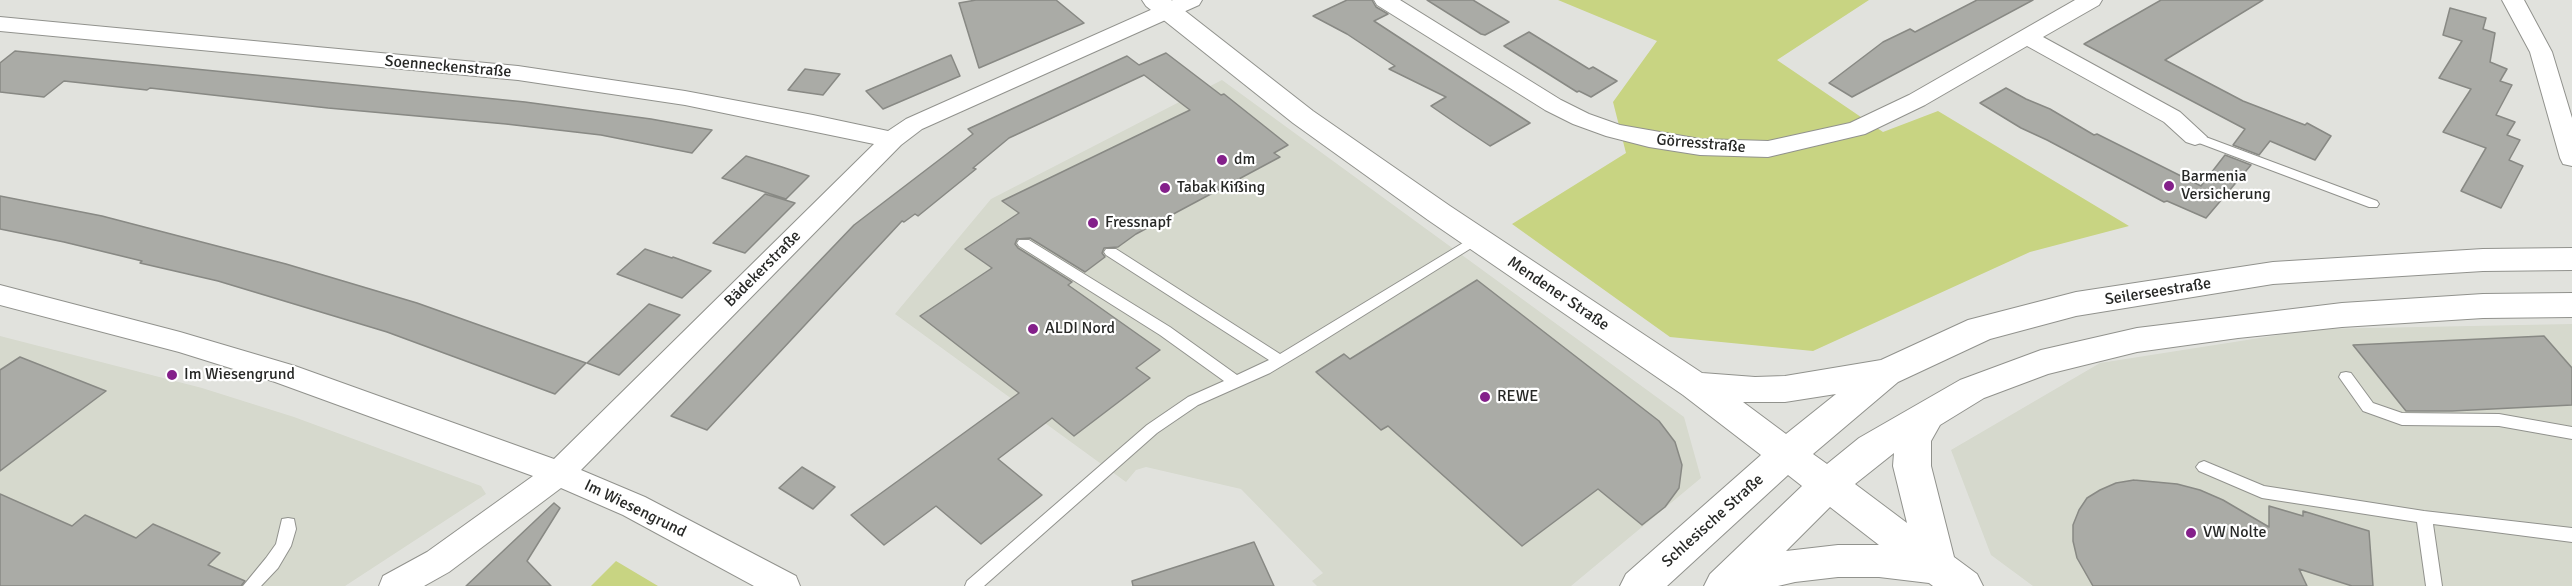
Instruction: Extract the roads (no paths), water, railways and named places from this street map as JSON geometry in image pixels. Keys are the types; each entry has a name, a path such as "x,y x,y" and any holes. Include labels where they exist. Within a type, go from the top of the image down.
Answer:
{"main road":[{"name":"Mendener Straße","path":"1172,4 1303,117 1476,239 1695,386 1950,577"},
{"name":"Seilerseestraße","path":"1786,455 1886,373 1980,329 2076,304 2273,273 2483,260 2572,259"},
{"path":"1726,584 1827,486 1872,448 1972,389 2041,363 2137,340 2342,315 2483,306 2572,304"},
{"path":"1695,386 1755,390 1785,389 1886,373"},
{"path":"1929,413 1913,441 1912,466 1950,577"},
{"name":"Schlesische Straße","path":"1640,586 1786,455"},
{"path":"1726,584 1795,566 1838,561 1879,561 1950,577"}],"street":[{"name":"Görresstraße","path":"1385,0 1552,105 1581,119 1626,134 1700,147 1768,149 1857,129 1917,100 2091,0"},
{"path":"2513,0 2541,52 2572,158"},
{"name":"Bädekerstraße","path":"395,586 438,562 520,504 559,473 892,140 914,124 1172,4"},
{"name":"Soenneckenstraße","path":"0,24 518,73 685,98 813,122 892,140"},
{"path":"2028,38 2172,117 2195,137"},
{"name":"Im Wiesengrund","path":"0,295 189,345 285,374 518,456 634,506 784,586"}],"lane":[{"path":"2195,137 2373,204"},
{"path":"973,586 1152,429 1194,401 1280,360 1476,239"},
{"path":"1024,243 1156,326 1236,382"},
{"path":"1111,252 1280,360"},
{"path":"2346,377 2368,407 2402,419 2499,420 2572,433"},
{"path":"2204,467 2262,492 2424,517 2572,535"},
{"path":"2424,517 2434,586"},
{"path":"251,586 272,563 283,546 288,524"}],"place":[{"name":"dm","path":"1222,160"},
{"name":"Barmenia Versicherung","path":"2169,186"},
{"name":"Tabak Kißing","path":"1165,188"},
{"name":"Fressnapf","path":"1093,223"},
{"name":"ALDI Nord","path":"1033,329"},
{"name":"Im Wiesengrund","path":"172,375"},
{"name":"REWE","path":"1485,397"},
{"name":"VW Nolte","path":"2191,533"}]}
